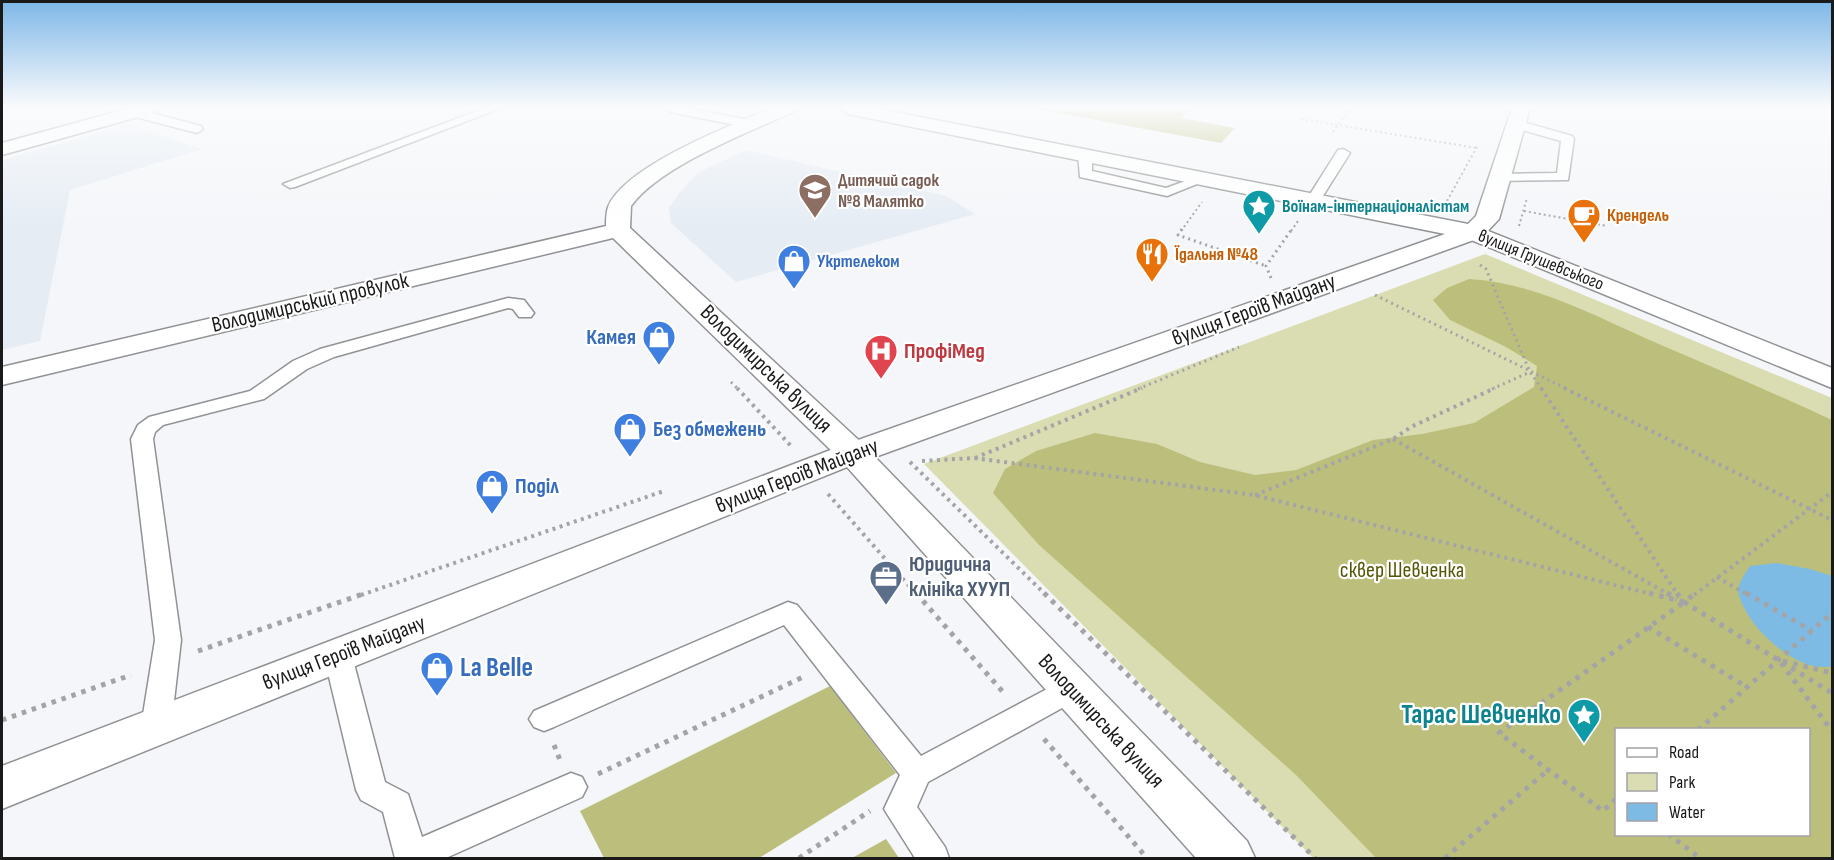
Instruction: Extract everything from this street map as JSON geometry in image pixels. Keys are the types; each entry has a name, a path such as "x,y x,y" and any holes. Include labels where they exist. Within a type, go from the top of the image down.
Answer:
{"street":[{"path":"618,230 619,207 629,193 644,180 704,148"},
{"name":"вулиця Грушевського","path":"1055,148 1085,154 1205,188 1314,200 1473,232 1833,379"},
{"path":"1473,232 1487,219 1510,148"},
{"name":"Володимирський провулок","path":"2,376 618,230"},
{"name":"Володимирська вулиця","path":"618,230 853,453 1229,858"},
{"name":"вулиця Героїв Майдану","path":"2,788 853,453 1473,232"}],"lane":[{"path":"290,184 387,148"},
{"path":"1501,178 1563,177 1567,148"},
{"path":"1314,200 1343,153"},
{"path":"156,727 167,662 168,640 142,439 146,429 156,421 257,395 300,365 327,353 508,303 518,304 525,312"},
{"path":"544,719 788,612 917,773"},
{"path":"338,656 372,790 397,804 411,858 571,787"},
{"path":"933,858 900,809 917,773 1072,688"}],"path":[{"path":"1446,202 1477,148"},
{"path":"1205,188 1178,235 1266,267 1272,281"},
{"path":"1524,211 1607,226"},
{"path":"1266,267 1300,218"},
{"path":"1478,263 1486,269 1530,372 1684,602"},
{"path":"1380,288 1369,292 1833,520"},
{"path":"974,458 1249,343"},
{"path":"1254,495 1393,439 1411,427 1530,372"},
{"path":"1393,439 1684,602 1833,693"},
{"path":"782,451 793,447"},
{"path":"909,462 931,453"},
{"path":"909,462 974,458 1254,495 1684,602"},
{"path":"909,462 1315,858"},
{"path":"2,720 670,489"},
{"path":"1615,801 1603,811 1499,733 1684,602 1833,492"},
{"path":"830,493 1147,858"},
{"path":"1717,577 1812,631"},
{"path":"1699,728 1833,613"},
{"path":"1648,627 1748,687"},
{"path":"1779,660 1833,673"},
{"path":"1779,660 1833,731"},
{"path":"544,719 571,787 831,664"},
{"path":"1445,858 1547,771"},
{"path":"798,858 897,792 917,773"},
{"path":"1671,836 1700,858"}],"shaded area":[{"path":"44,148 202,149 70,190 40,341 2,350 2,160"},
{"name":"Дитячий садок №8 Малятко","path":"746,150 946,196 975,214 736,282 671,223 669,208 699,172"}],"green space":[{"name":"сквер Шевченка","path":"1485,254 1832,398 1832,858 1313,858 924,464"},
{"name":"сквер Шевченка","path":"1469,279 1515,286 1581,309 1832,420 1832,858 1376,858 1296,775 1038,544 993,493 1005,469 1036,451 1095,433 1157,444 1200,462 1255,475 1296,470 1373,440 1422,434 1474,423 1534,387 1537,366 1506,347 1450,320 1433,300 1447,288"},
{"path":"830,686 896,773 759,858 604,858 580,811"},
{"path":"886,839 899,858 852,858"}],"water":[{"path":"1777,563 1832,576 1832,667 1809,665 1787,654 1757,628 1743,606 1738,591 1750,566"}],"place":[{"name":"Дитячий садок №8 Малятко","path":"815,219"},
{"name":"Воїнам-інтернаціоналістам","path":"1259,235"},
{"name":"Крендель","path":"1584,244"},
{"name":"Їдальня №48","path":"1152,283"},
{"name":"Укртелеком","path":"794,290"},
{"name":"Камея","path":"659,366"},
{"name":"ПрофіМед","path":"881,380"},
{"name":"Без обмежень","path":"630,458"},
{"name":"Поділ","path":"492,515"},
{"name":"Юридична клініка ХУУП","path":"886,606"},
{"name":"La Belle","path":"437,697"},
{"name":"Тарас Шевченко","path":"1584,744"}]}
